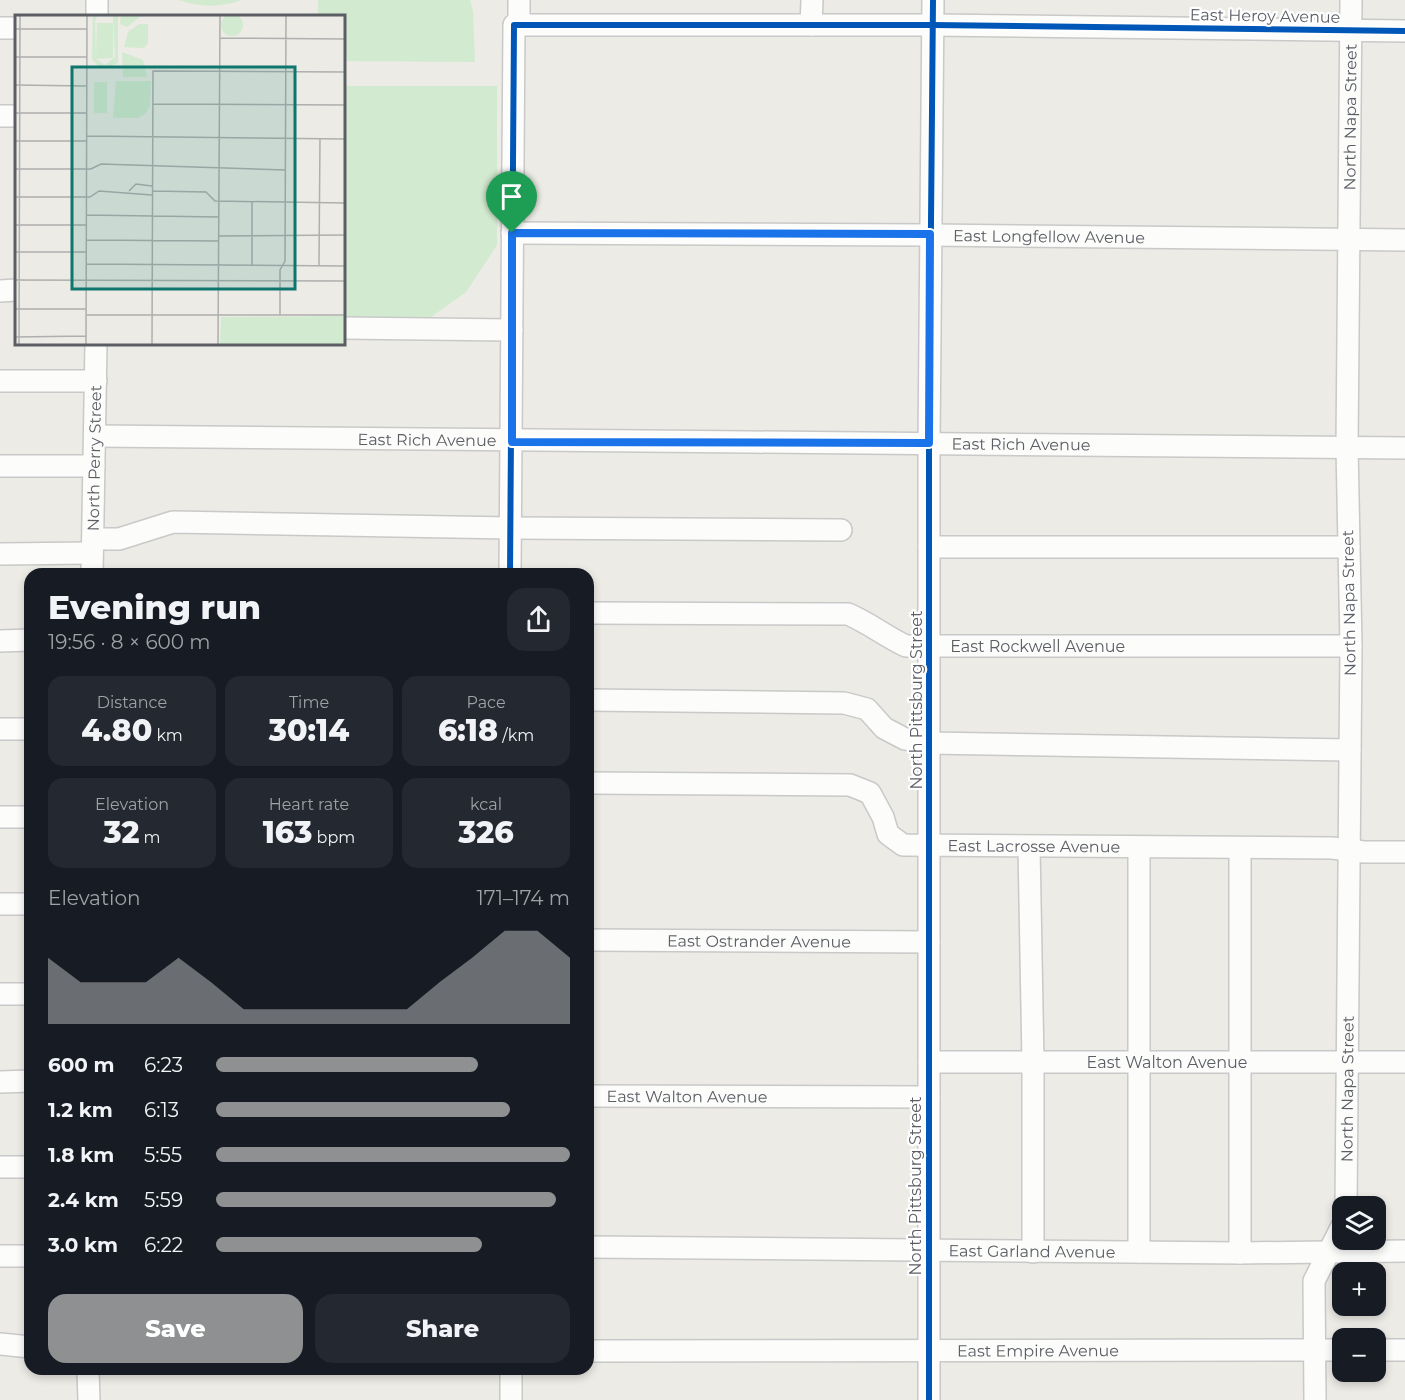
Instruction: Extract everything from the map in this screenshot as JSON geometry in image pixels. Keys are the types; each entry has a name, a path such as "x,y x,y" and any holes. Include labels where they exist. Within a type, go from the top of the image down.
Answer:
{"street":[{"path":"510,568 512,233 516,25 519,0"},
{"path":"811,25 812,0"},
{"name":"North Pittsburg Street","path":"929,1400 927,1251 929,443 933,0"},
{"name":"North Napa Street","path":"1346,1196 1351,646 1347,447 1351,0"},
{"name":"East Heroy Avenue","path":"516,25 933,25 1405,31"},
{"name":"East Longfellow Avenue","path":"512,233 930,234 1405,240"},
{"path":"0,291 15,290"},
{"path":"345,328 512,330"},
{"name":"North Perry Street","path":"92,568 96,345"},
{"path":"0,381 96,381"},
{"name":"East Rich Avenue","path":"95,436 512,442 929,443 1405,448"},
{"path":"0,466 94,466"},
{"path":"0,554 93,546 173,522 511,528 841,530"},
{"path":"929,547 1349,547"},
{"name":"East Rockwell Avenue","path":"594,613 848,614 870,623 886,636 906,646 1351,646"},
{"path":"0,641 24,640"},
{"path":"594,700 844,703 867,709 884,728 905,739 929,743 1350,750"},
{"path":"0,729 24,729"},
{"name":"East Lacrosse Avenue","path":"594,783 850,785 870,793 883,817 888,834 903,845 1332,848 1405,852"},
{"path":"0,817 24,817"},
{"path":"1029,847 1033,1062 1033,1252"},
{"path":"1139,848 1139,1252"},
{"path":"1240,848 1240,1253"},
{"path":"0,904 24,904"},
{"name":"East Ostrander Avenue","path":"594,940 929,942"},
{"path":"0,994 24,994"},
{"name":"East Walton Avenue","path":"929,1062 1405,1062"},
{"path":"0,1082 24,1082"},
{"name":"East Walton Avenue","path":"594,1096 929,1097"},
{"path":"0,1167 24,1167"},
{"name":"East Garland Avenue","path":"594,1247 1033,1252 1405,1251"},
{"path":"1315,1400 1314,1281 1332,1248"},
{"path":"0,1256 24,1256"},
{"path":"0,1344 24,1346"},
{"name":"East Empire Avenue","path":"594,1351 1332,1350"},
{"path":"1386,1350 1405,1350"},
{"path":"88,1375 89,1400"},
{"path":"511,1375 511,1400"}],"green space":[{"path":"179,0 241,0 210,6"},
{"path":"318,0 470,0 473,11 475,62 345,61 345,15 318,15"},
{"path":"345,86 497,86 497,245 466,292 421,324 345,323"}],"cycle path":[{"path":"929,1400 929,443 933,0"},
{"path":"510,568 514,25 933,25 1405,31"}],"route":[{"path":"512,233 930,234 929,443 512,442 512,233"}]}
